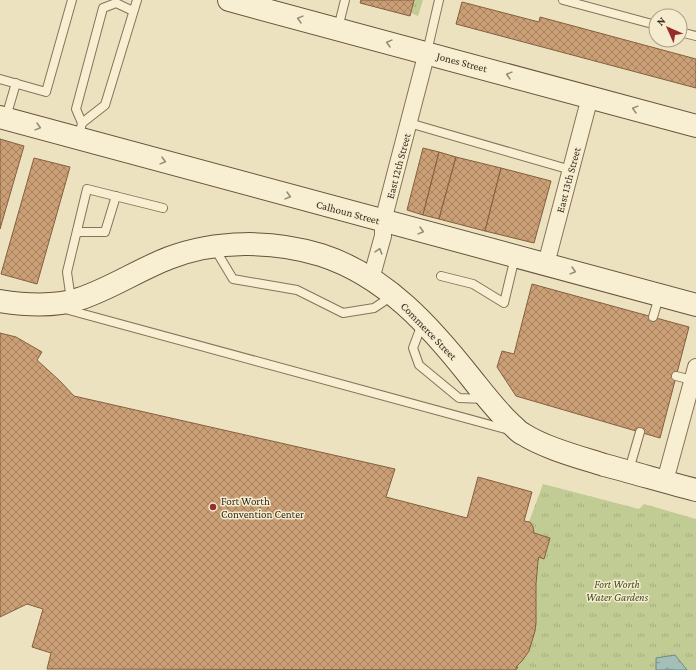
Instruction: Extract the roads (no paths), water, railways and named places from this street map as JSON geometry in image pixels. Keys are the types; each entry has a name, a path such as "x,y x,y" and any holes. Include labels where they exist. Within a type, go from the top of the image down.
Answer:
{"street":[{"name":"Jones Street","path":"229,0 427,52 696,126"},
{"name":"East 12th Street","path":"371,279 383,236 383,221 427,52"},
{"name":"East 13th Street","path":"546,264 590,97"},
{"name":"Calhoun Street","path":"3,118 81,131 383,221 696,305"},
{"name":"Commerce Street","path":"0,301 24,304 46,304 71,301 102,289 168,258 191,251 213,247 243,245 287,247 321,256 349,267 371,279 394,295 423,322 451,353 500,413 521,434 576,456 696,490"},
{"path":"665,481 694,373"}],"lane":[{"path":"0,79 46,92 72,0"},
{"path":"81,131 105,105 137,0"},
{"path":"338,29 345,0"},
{"path":"427,52 439,0"},
{"path":"563,0 648,23"},
{"path":"81,131 76,109 103,8 116,3 133,11"},
{"path":"3,118 16,83"},
{"path":"409,123 571,170"},
{"path":"71,301 67,272 87,189 163,208"},
{"path":"77,232 105,232 116,196"},
{"path":"213,247 233,278 296,290 343,313 374,308 394,295"},
{"path":"441,276 473,284 504,303 515,256"},
{"path":"653,317 659,295"},
{"path":"46,304 521,434"},
{"path":"423,322 414,348 419,365 459,398 488,399"},
{"path":"676,376 694,373"},
{"path":"628,471 640,432"}],"water":[{"path":"675,655 687,670 656,670 656,658"}],"place":[{"name":"Fort Worth Convention Center","path":"213,507"}],"park label":[{"name":"Fort Worth Water Gardens","path":"617,590"}]}
